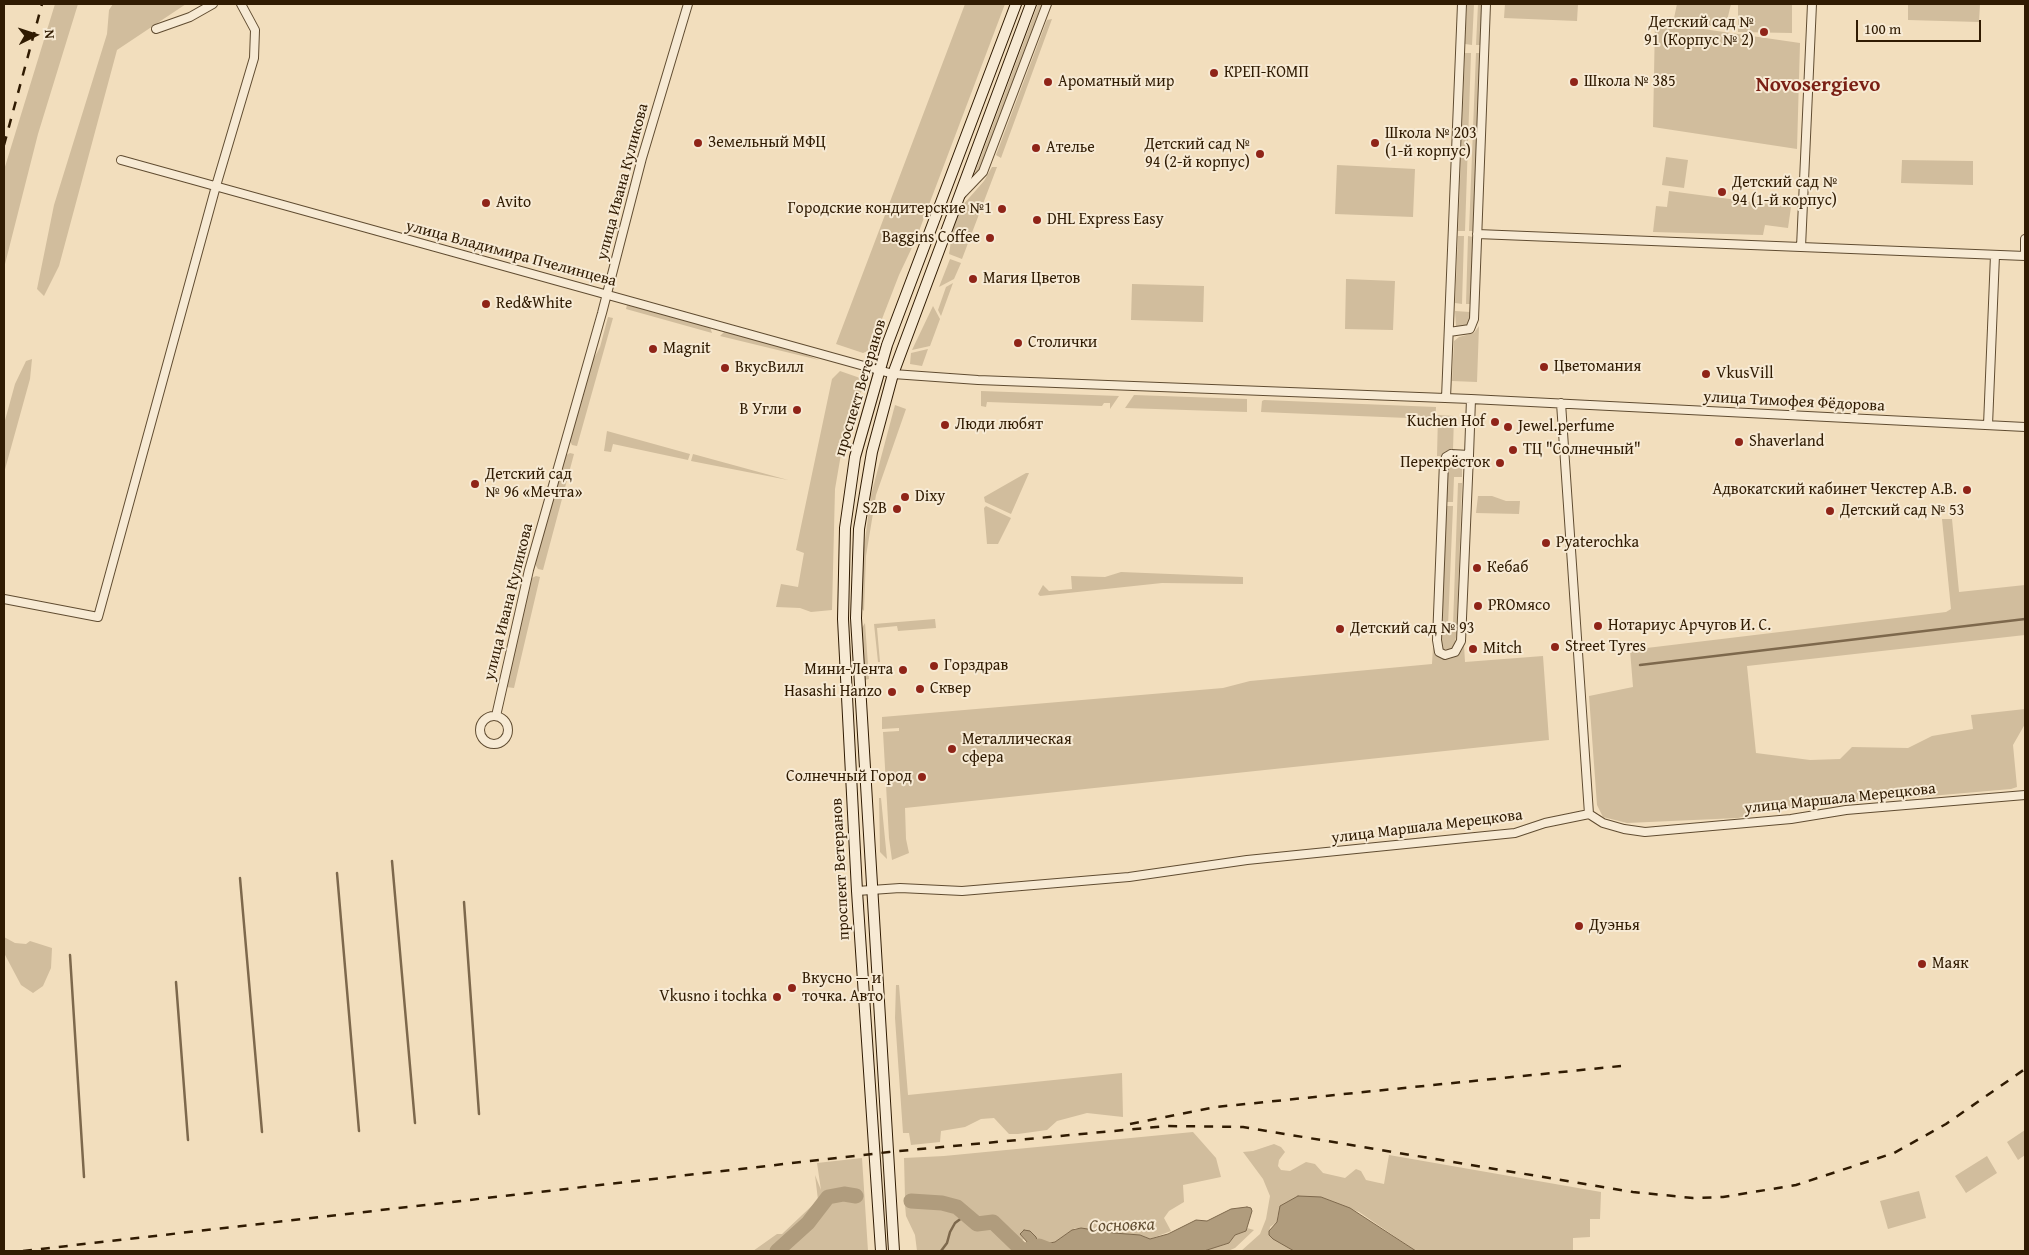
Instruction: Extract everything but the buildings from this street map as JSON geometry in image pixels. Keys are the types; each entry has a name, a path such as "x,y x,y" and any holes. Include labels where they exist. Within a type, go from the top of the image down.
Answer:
{"main road":[{"name":"проспект Ветеранов","path":"881,1251 857,891 843,619 842,569 845,528 854,457 879,371 1016,4"},
{"name":"проспект Ветеранов","path":"894,1251 856,618 856,569 864,491 872,452 893,374 1031,4"}],"street":[{"path":"156,29 190,17 214,4"},
{"path":"4,599 98,617 255,51 255,30 242,4"},
{"name":"улица Ивана Куликова","path":"496,716 529,570 607,294 642,158 688,4"},
{"path":"958,197 983,172 1047,4"},
{"path":"1446,398 1462,4"},
{"path":"1449,332 1466,332 1473,325 1486,4"},
{"path":"1801,247 1812,4"},
{"name":"улица Владимира Пчелинцева","path":"121,160 893,374 978,380 1446,398"},
{"path":"1477,234 2025,256 2025,239"},
{"path":"1988,425 1995,255"},
{"name":"улица Тимофея Фёдорова","path":"1446,398 2025,427"},
{"path":"1468,455 1450,454 1444,462 1437,640 1439,652 1444,655 1455,652 1461,640 1471,399"},
{"path":"1561,403 1589,814"},
{"name":"улица Маршала Мерецкова","path":"857,891 900,888 962,891 1139,876 1247,860 1516,833 1545,823 1589,814 1603,823 1645,832 1790,819 1846,810 2025,795"}],"shaded area":[{"path":"55,4 78,4 38,134 4,268 4,170"},
{"path":"113,4 186,4 117,50 59,266 44,296 37,289 54,205 107,34 109,10"},
{"path":"965,4 1005,4 916,239 899,275 870,350 863,353 836,344"},
{"path":"1038,4 1042,4 982,165 973,178"},
{"path":"1467,4 1474,4 1472,45 1465,44"},
{"path":"1478,4 1482,4 1480,45 1476,45"},
{"path":"1505,4 1578,4 1577,21 1504,18"},
{"path":"1677,4 1731,4 1725,29 1674,18"},
{"path":"1738,4 1792,4 1792,33 1738,32"},
{"path":"1908,4 1980,4 1979,22 1908,20"},
{"path":"1052,19 1001,158 996,155 1047,20"},
{"path":"1655,22 1800,43 1797,149 1653,127"},
{"path":"1465,53 1471,53 1465,231 1458,231"},
{"path":"1476,53 1480,53 1473,231 1469,231"},
{"path":"1666,157 1688,160 1684,188 1662,185"},
{"path":"1902,160 1973,161 1973,185 1901,183"},
{"path":"1337,165 1415,169 1413,217 1335,214"},
{"path":"992,167 997,167 962,259 949,254 953,229 962,206 984,181"},
{"path":"1669,191 1791,207 1788,228 1765,225 1763,235 1653,232 1656,206 1667,207"},
{"path":"1458,236 1464,236 1462,304 1455,303"},
{"path":"1468,236 1473,237 1470,304 1466,304"},
{"path":"950,259 961,263 954,279 939,287"},
{"path":"1346,279 1395,281 1393,330 1345,329"},
{"path":"953,283 941,316 938,310 946,287"},
{"path":"1132,284 1204,286 1203,322 1131,320"},
{"path":"627,305 710,327 712,333 626,309"},
{"path":"933,306 940,319 930,346 912,350"},
{"path":"1455,311 1470,312 1468,327 1456,326"},
{"path":"608,317 613,318 577,446 572,445 570,441 591,364 600,347"},
{"path":"1479,326 1477,382 1452,381 1454,341 1459,337 1474,333"},
{"path":"725,331 797,351 819,360 720,336"},
{"path":"928,349 922,366 910,364 911,353"},
{"path":"32,359 30,379 4,473 4,424 15,384 26,361"},
{"path":"840,371 860,378 863,388 846,425 835,489 832,610 811,612 800,608 776,607 781,584 798,587 804,553 796,550 832,379"},
{"path":"981,391 1119,396 1110,409 1110,403 1104,403 1102,406 987,402 986,407 981,406"},
{"path":"1134,395 1247,399 1247,412 1125,408"},
{"path":"1262,401 1436,407 1435,426 1433,426 1432,419 1261,412"},
{"path":"895,405 906,409 876,495 866,556 864,611 862,609 863,555 871,495"},
{"path":"1438,415 1454,416 1453,450 1448,450 1442,456 1437,456"},
{"path":"607,431 690,454 688,460 613,444 611,452 604,451"},
{"path":"574,454 543,570 538,569 535,564 566,455"},
{"path":"693,454 788,480 691,461"},
{"path":"1451,459 1462,462 1462,477 1454,477 1453,502 1446,502 1448,462"},
{"path":"1029,473 1011,514 985,502 984,497"},
{"path":"1458,483 1462,483 1457,626 1453,626"},
{"path":"1478,496 1492,496 1506,501 1520,501 1519,514 1476,513"},
{"path":"986,506 1011,518 998,544 987,544 984,508"},
{"path":"1446,506 1453,506 1448,626 1442,626"},
{"path":"1942,519 1952,519 1959,592 2025,585 2025,635 1747,666 1756,753 1810,760 1840,759 1852,747 1908,748 1932,736 1973,729 1971,715 2025,709 2025,724 2013,745 2017,787 1769,810 1738,818 1627,823 1603,817 1597,805 1589,696 1633,687 1630,650 1946,612 1951,609"},
{"path":"1121,572 1243,577 1243,584 1162,583 1040,596 1038,594 1043,585 1049,591 1072,589 1071,576 1105,577"},
{"path":"540,577 514,688 506,687 532,578"},
{"path":"935,619 936,628 898,631 897,626 877,628 880,662 878,662 874,624"},
{"path":"865,623 869,679 865,680 862,628"},
{"path":"1441,632 1457,632 1454,647 1449,650 1443,649"},
{"path":"1464,645 1465,662 1543,656 1549,740 905,808 906,839 909,853 892,860 883,732 899,731 899,728 882,729 882,717 1223,688 1250,681 1432,664 1433,647 1440,657 1449,659 1459,655"},
{"path":"879,798 881,798 887,859 880,852"},
{"path":"4,937 15,943 26,944 30,941 52,948 51,968 43,986 33,993 21,985 4,953"},
{"path":"896,985 899,985 908,1095 1122,1073 1123,1117 1087,1113 1057,1121 1047,1130 1018,1134 1009,1134 994,1118 981,1119 965,1127 941,1131 940,1142 911,1145 909,1133 903,1133 895,1018"},
{"path":"2025,1130 2025,1155 2018,1160 2007,1142"},
{"path":"1193,1132 1216,1158 1221,1177 1183,1185 1184,1202 1169,1211 1164,1218 1171,1231 1150,1239 1140,1235 1075,1228 1055,1242 1040,1245 1036,1237 1020,1234 1024,1239 1020,1241 994,1218 978,1221 957,1201 905,1197 904,1158 944,1156"},
{"path":"1274,1144 1281,1147 1285,1152 1279,1160 1278,1166 1281,1170 1290,1171 1306,1162 1315,1164 1323,1173 1345,1178 1356,1169 1361,1171 1366,1180 1384,1184 1389,1155 1601,1192 1600,1219 1590,1219 1590,1237 1573,1238 1573,1251 1416,1251 1359,1212 1321,1197 1278,1215 1277,1222 1270,1227 1269,1235 1294,1251 1241,1251 1260,1234 1266,1219 1270,1196 1263,1179 1243,1152 1253,1151"},
{"path":"1987,1156 1997,1173 1966,1193 1955,1176"},
{"path":"862,1158 868,1251 753,1251 777,1234 782,1234 818,1200 815,1175 821,1190 817,1163"},
{"path":"1919,1191 1926,1218 1888,1229 1880,1201"},
{"path":"1298,1196 1321,1197 1350,1208 1416,1251 1294,1251 1273,1239 1269,1235 1269,1231 1277,1222 1280,1206"},
{"path":"905,1205 953,1208 965,1215 976,1226 992,1224 1020,1251 917,1251 915,1235 906,1216"},
{"path":"1251,1208 1252,1211 1246,1231 1235,1235 1229,1243 1204,1251 1043,1251 1040,1245 1055,1242 1072,1230 1081,1228 1140,1235 1150,1239 1168,1234 1196,1220 1207,1221 1231,1209"},
{"path":"1247,1228 1254,1230 1235,1248 1228,1251 1204,1251 1229,1243 1235,1235 1246,1231"},
{"path":"1024,1230 1030,1231 1036,1237 1039,1246 1028,1250 1028,1243 1020,1234"}],"waterway":[{"path":"1640,665 2025,619"},
{"path":"392,861 415,1123"},
{"path":"337,873 359,1131"},
{"path":"240,878 262,1132"},
{"path":"464,902 479,1114"},
{"path":"70,955 84,1177"},
{"path":"176,982 188,1140"},
{"name":"Сосновка","path":"777,1251 808,1223 828,1197 844,1194 856,1196"},
{"name":"Сосновка","path":"911,1201 942,1203 957,1207 977,1224 993,1222 1023,1251 1039,1246 1052,1251"},
{"path":"941,1251 947,1243 955,1223 967,1214"}],"railway":[{"path":"4,145 42,4"},
{"path":"1130,1124 1216,1107 1621,1066"},
{"path":"23,1251 889,1152 1167,1126 1243,1127 1633,1192 1693,1198 1723,1197 1796,1185 1894,1153 1946,1124 2025,1069"}],"place":[{"name":"Детский сад № 91 (Корпус № 2)","path":"1764,32"},
{"name":"КРЕП-КОМП","path":"1214,73"},
{"name":"Ароматный мир","path":"1048,82"},
{"name":"Школа № 385","path":"1574,82"},
{"name":"Земельный МФЦ","path":"698,143"},
{"name":"Школа № 203 (1-й корпус)","path":"1375,143"},
{"name":"Ателье","path":"1036,148"},
{"name":"Детский сад № 94 (2-й корпус)","path":"1260,154"},
{"name":"Детский сад № 94 (1-й корпус)","path":"1722,192"},
{"name":"Avito","path":"486,203"},
{"name":"Городские кондитерские №1","path":"1002,209"},
{"name":"DHL Express Easy","path":"1037,220"},
{"name":"Baggins Coffee","path":"990,238"},
{"name":"Магия Цветов","path":"973,279"},
{"name":"Red&White","path":"486,304"},
{"name":"Столички","path":"1018,343"},
{"name":"Magnit","path":"653,349"},
{"name":"Цветомания","path":"1544,367"},
{"name":"ВкусВилл","path":"725,368"},
{"name":"VkusVill","path":"1706,374"},
{"name":"В Угли","path":"797,410"},
{"name":"Kuchen Hof","path":"1495,422"},
{"name":"Люди любят","path":"945,425"},
{"name":"Jewel.perfume","path":"1508,427"},
{"name":"Shaverland","path":"1739,442"},
{"name":"ТЦ \"Солнечный\"","path":"1513,450"},
{"name":"Перекрёсток","path":"1500,463"},
{"name":"Детский сад № 96 «Мечта»","path":"475,484"},
{"name":"Адвокатский кабинет Чекстер А.В.","path":"1967,490"},
{"name":"Dixy","path":"905,497"},
{"name":"S2B","path":"897,509"},
{"name":"Детский сад № 53","path":"1830,511"},
{"name":"Pyaterochka","path":"1546,543"},
{"name":"Кебаб","path":"1477,568"},
{"name":"PROмясо","path":"1478,606"},
{"name":"Нотариус Арчугов И. С.","path":"1598,626"},
{"name":"Детский сад № 93","path":"1340,629"},
{"name":"Street Tyres","path":"1555,647"},
{"name":"Mitch","path":"1473,649"},
{"name":"Горздрав","path":"934,666"},
{"name":"Мини-Лента","path":"903,670"},
{"name":"Сквер","path":"920,689"},
{"name":"Hasashi Hanzo","path":"892,692"},
{"name":"Металлическая сфера","path":"952,749"},
{"name":"Солнечный Город","path":"922,777"},
{"name":"Дуэнья","path":"1579,926"},
{"name":"Маяк","path":"1922,964"},
{"name":"Вкусно — и точка. Авто","path":"792,988"},
{"name":"Vkusno i tochka","path":"777,997"}],"district":[{"name":"Novosergievo","path":"1818,86"}]}
